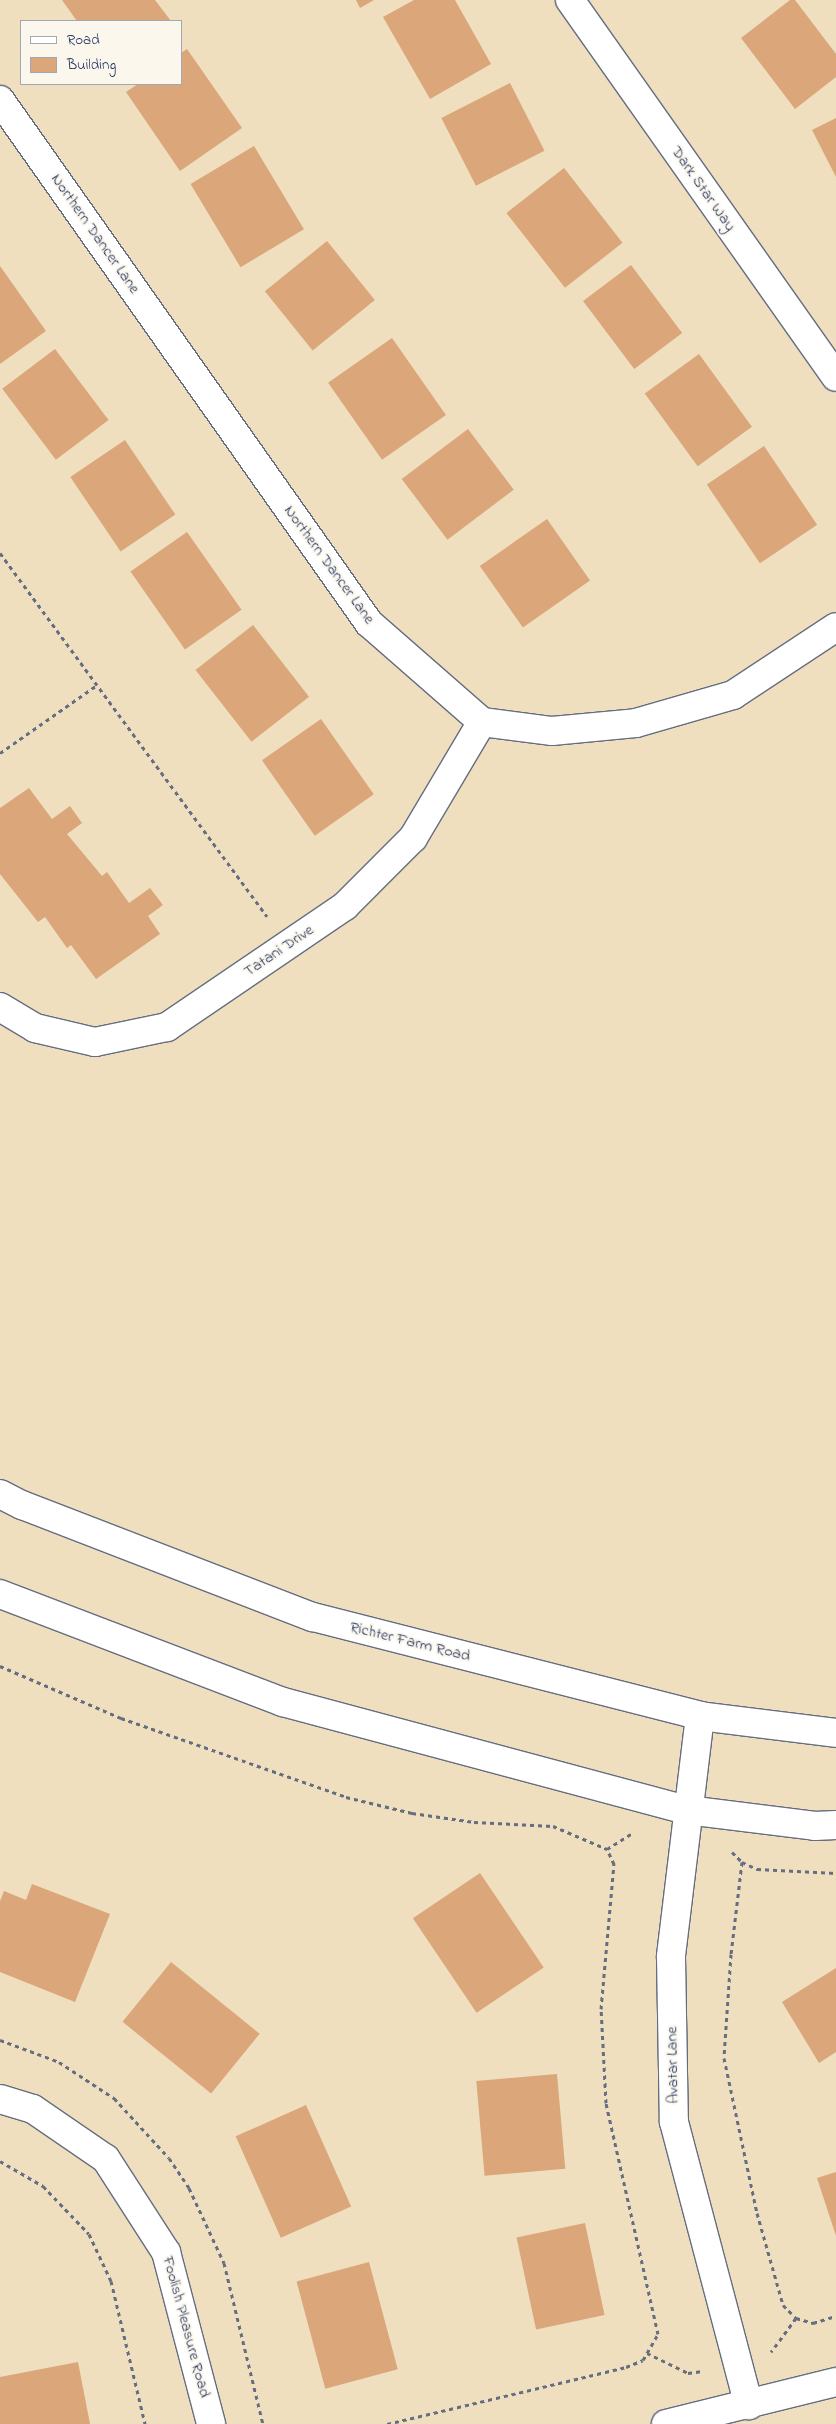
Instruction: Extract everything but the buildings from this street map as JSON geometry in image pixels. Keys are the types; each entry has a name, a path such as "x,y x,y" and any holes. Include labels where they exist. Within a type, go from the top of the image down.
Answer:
{"street":[{"name":"Dark Star Way","path":"570,0 836,377"},
{"name":"Northern Dancer Lane","path":"0,100 369,622 482,722"},
{"path":"482,722 552,731 636,723 733,694 836,627"},
{"name":"Tatani Drive","path":"0,1007 35,1028 96,1042 167,1027 345,906 413,838 482,722"},
{"name":"Richter Farm Road","path":"0,1494 22,1505 313,1617 700,1716 836,1733"},
{"path":"0,1594 283,1702 686,1822 836,1825"},
{"name":"Avatar Lane","path":"700,1716 671,1957 674,2122 749,2405"},
{"name":"Foolish Pleasure Road","path":"0,2099 33,2109 106,2159 166,2252 211,2424"},
{"path":"666,2424 836,2382"}],"path":[{"path":"0,553 287,945"},
{"path":"0,753 97,685"},
{"path":"0,1666 121,1718 346,1797 412,1813 456,1820 553,1826 607,1849 614,1864 601,2010 606,2103 658,2334 643,2360 626,2367 387,2424"},
{"path":"607,1849 640,1829 686,1822 720,1839 742,1862 757,1868 836,1873"},
{"path":"742,1862 730,1954 724,2058 757,2214 783,2305 796,2318 813,2323 836,2316"},
{"path":"0,2161 43,2186 89,2234 111,2281 145,2424"},
{"path":"647,2353 688,2373 740,2366 773,2351 796,2318"}]}
